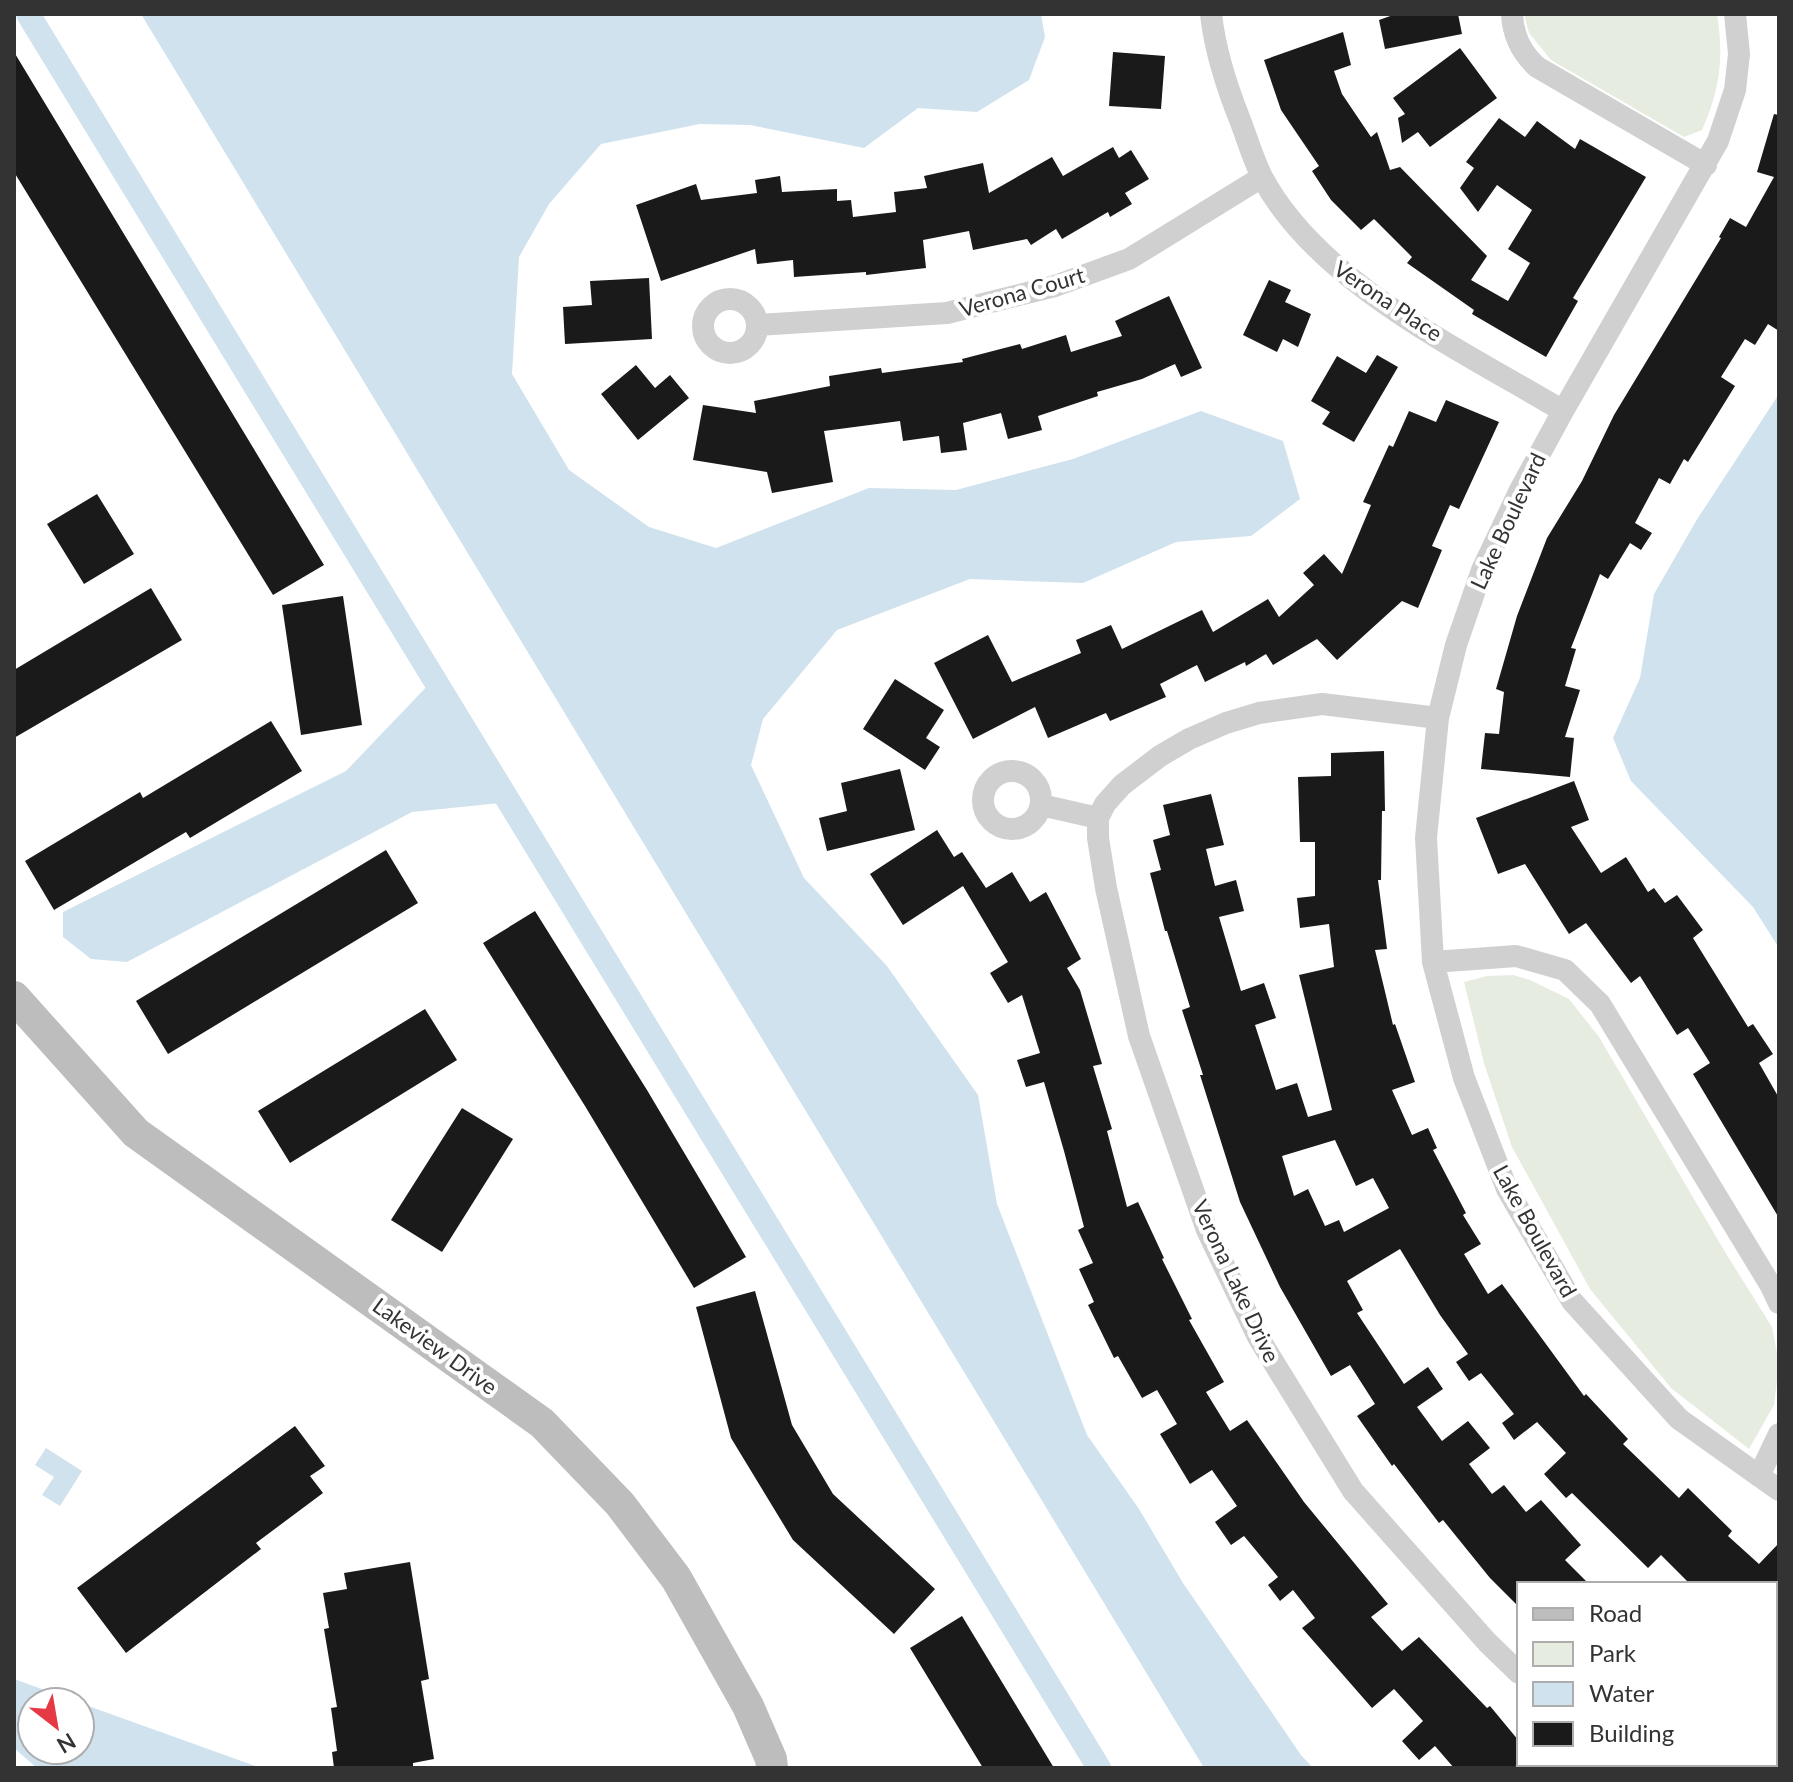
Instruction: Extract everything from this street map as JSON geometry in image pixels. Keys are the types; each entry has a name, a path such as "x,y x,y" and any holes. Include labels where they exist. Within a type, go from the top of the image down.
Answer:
{"street":[{"name":"Verona Place","path":"1211,14 1214,44 1227,87 1262,177 1293,223 1330,263 1416,323 1563,411"},
{"path":"1512,14 1515,35 1537,67 1706,165"},
{"name":"Lake Boulevard","path":"1735,14 1739,54 1735,90 1718,141 1563,411 1520,490 1482,570 1456,645 1438,718 1426,838 1433,962 1464,1078 1507,1189 1572,1301 1679,1419 1779,1490"},
{"name":"Verona Court","path":"758,325 947,313 1055,286 1129,259 1262,177"},
{"path":"1041,805 1098,818 1112,794 1160,756 1189,739 1259,713 1322,704 1438,718"},
{"name":"Verona Lake Drive","path":"1098,818 1106,888 1139,1036 1207,1230 1258,1337 1353,1491 1487,1642 1517,1671"},
{"path":"1433,962 1516,956 1565,970 1600,1004 1779,1303"},
{"name":"Lakeview Drive","path":"14,997 136,1133 542,1423 620,1504 676,1578 748,1706 772,1768"},
{"path":"1759,1476 1779,1434"}],"green space":[{"path":"1524,14 1717,14 1719,74 1702,130 1684,137 1551,60 1529,33"},
{"path":"1513,975 1569,999 1599,1037 1772,1327 1779,1364 1774,1405 1749,1449 1671,1388 1590,1289 1512,1147 1484,1063 1464,982 1487,976"}],"water":[{"path":"141,14 1041,14 1045,37 1029,80 977,112 918,108 864,148 750,125 700,124 601,144 549,204 519,257 512,374 569,470 649,527 716,548 869,488 956,490 1073,459 1201,411 1283,441 1300,499 1251,536 1176,542 1083,583 970,579 837,630 763,719 751,765 804,878 887,966 978,1095 997,1204 1087,1435 1139,1509 1183,1583 1313,1768 1204,1768"},
{"path":"1779,394 1779,948 1753,907 1631,781 1613,738 1640,678 1654,594 1696,521"},
{"path":"434,679 510,802 412,812 127,962 91,959 63,937 63,912 346,771"},
{"path":"46,1448 82,1471 60,1506 42,1495 54,1477 35,1465"},
{"path":"14,1679 33,1686 16,1686 16,1750"},
{"path":"96,1709 261,1768 35,1766 96,1766"}],"building":[{"path":"1396,14 1458,14 1462,34 1385,49 1379,20"},
{"path":"1343,32 1351,65 1334,71 1342,94 1371,137 1377,132 1390,170 1400,167 1487,256 1471,280 1508,301 1530,263 1508,249 1532,210 1497,185 1478,212 1460,188 1474,168 1466,162 1499,118 1525,137 1537,121 1575,149 1580,139 1646,177 1573,298 1578,301 1546,357 1472,314 1474,310 1407,263 1412,257 1374,219 1361,230 1331,200 1312,171 1319,166 1281,110 1264,60"},
{"path":"1460,48 1497,98 1430,147 1418,132 1402,143 1398,118 1405,114 1393,98"},
{"path":"14,52 324,565 273,595 14,172"},
{"path":"1113,52 1165,56 1161,109 1109,106"},
{"path":"1774,114 1779,115 1779,331 1768,324 1755,345 1745,339 1721,377 1735,386 1688,462 1684,459 1670,484 1659,478 1635,523 1652,533 1641,550 1630,543 1608,579 1600,574 1571,648 1576,649 1565,686 1580,690 1565,737 1574,738 1570,777 1481,769 1485,733 1499,734 1504,692 1496,689 1517,616 1547,538 1582,481 1614,415 1730,218 1746,227 1774,177 1757,172"},
{"path":"1113,147 1119,158 1131,150 1149,179 1125,193 1132,204 1110,217 1108,212 1062,239 1056,229 1031,245 1027,239 973,250 969,231 923,240 926,268 866,275 866,272 794,277 793,260 757,264 755,249 661,281 636,205 696,184 701,200 757,193 755,180 780,176 782,192 837,189 837,201 851,200 853,217 896,212 894,192 927,188 924,176 983,163 989,193 1052,157 1063,176"},
{"path":"649,278 652,339 565,344 563,307 592,305 590,281"},
{"path":"1269,280 1291,290 1285,302 1311,314 1298,347 1283,339 1277,352 1243,335"},
{"path":"1169,296 1202,368 1181,377 1175,364 1142,379 1097,392 1098,396 1038,416 1042,430 1008,439 1001,413 963,423 967,450 941,453 939,436 903,441 900,421 824,431 833,482 772,493 767,472 693,460 703,405 756,413 754,401 830,386 829,376 881,368 882,373 963,362 962,359 1020,344 1022,349 1066,335 1071,352 1122,336 1115,321"},
{"path":"1377,355 1398,367 1354,442 1322,424 1330,412 1311,401 1337,356 1366,373"},
{"path":"636,365 655,388 670,375 689,398 638,440 601,394"},
{"path":"1446,400 1499,422 1459,509 1450,505 1432,546 1442,550 1418,608 1402,601 1337,660 1317,639 1273,665 1266,654 1246,666 1245,662 1205,682 1197,665 1160,684 1166,697 1110,721 1106,713 1048,738 1035,707 973,739 934,663 988,635 1012,682 1081,653 1076,640 1111,625 1122,649 1202,610 1213,632 1268,599 1279,617 1314,585 1303,573 1324,554 1342,574 1371,505 1363,502 1389,445 1393,447 1409,411 1436,422"},
{"path":"97,494 134,554 84,584 47,524"},
{"path":"151,588 182,640 14,738 14,670"},
{"path":"343,596 362,725 301,735 282,605"},
{"path":"895,679 944,710 926,738 940,747 925,770 863,729"},
{"path":"271,721 302,771 190,838 186,832 54,910 25,861 140,792 143,798"},
{"path":"1384,751 1385,811 1382,811 1381,880 1378,880 1387,949 1375,950 1393,1025 1415,1082 1392,1090 1412,1135 1428,1128 1437,1148 1433,1150 1466,1213 1463,1215 1481,1244 1464,1254 1488,1294 1502,1284 1584,1396 1586,1394 1628,1439 1623,1444 1679,1498 1688,1488 1732,1531 1728,1536 1759,1564 1779,1543 1779,1584 1688,1582 1661,1555 1648,1568 1572,1493 1566,1498 1544,1474 1566,1453 1537,1422 1514,1440 1502,1423 1514,1414 1481,1373 1469,1381 1456,1362 1468,1354 1400,1249 1347,1281 1363,1310 1357,1313 1404,1384 1428,1367 1443,1389 1417,1407 1442,1441 1468,1421 1490,1448 1469,1464 1492,1494 1504,1485 1526,1512 1541,1500 1581,1545 1565,1560 1587,1582 1517,1582 1517,1605 1490,1578 1443,1520 1439,1523 1394,1464 1392,1466 1357,1416 1375,1404 1350,1365 1331,1376 1280,1287 1240,1202 1200,1075 1203,1075 1182,1010 1190,1007 1150,873 1161,870 1153,840 1170,835 1163,805 1211,794 1224,845 1206,849 1215,886 1236,880 1244,911 1219,917 1241,991 1264,983 1276,1018 1255,1025 1276,1090 1297,1083 1308,1117 1332,1110 1299,975 1334,967 1329,924 1300,928 1297,898 1315,896 1315,842 1300,842 1298,777 1331,776 1331,753","holes":["1335,1140 1356,1186 1373,1178 1389,1208 1344,1232 1339,1220 1325,1226 1308,1189 1294,1196 1282,1156"]},
{"path":"900,769 915,830 827,851 819,818 847,811 841,783"},
{"path":"1574,781 1589,820 1571,827 1601,873 1626,857 1648,892 1654,888 1665,903 1677,895 1703,930 1693,938 1748,1027 1753,1024 1773,1054 1759,1063 1779,1098 1779,1218 1693,1074 1710,1063 1688,1028 1677,1035 1640,976 1631,983 1586,923 1569,934 1525,864 1498,874 1476,818"},
{"path":"937,830 954,857 962,852 986,888 1012,872 1030,902 1046,892 1081,959 1067,968 1080,990 1102,1064 1093,1066 1112,1129 1107,1131 1127,1207 1138,1202 1192,1319 1189,1320 1224,1382 1206,1392 1230,1431 1247,1420 1304,1502 1388,1604 1371,1617 1402,1651 1419,1637 1487,1708 1490,1706 1517,1739 1517,1765 1513,1768 1454,1768 1435,1746 1419,1760 1402,1741 1423,1721 1394,1689 1372,1708 1302,1628 1315,1618 1293,1590 1280,1601 1268,1585 1278,1577 1244,1536 1231,1545 1215,1522 1237,1506 1212,1470 1190,1484 1160,1434 1177,1424 1157,1390 1142,1398 1118,1356 1114,1358 1088,1305 1094,1302 1079,1269 1093,1263 1078,1230 1084,1227 1064,1151 1044,1082 1026,1087 1017,1060 1040,1053 1022,995 1008,1003 990,973 1008,962 963,886 903,925 870,874"},
{"path":"386,850 418,903 168,1054 136,1001"},
{"path":"535,911 647,1090 746,1257 694,1288 483,943"},
{"path":"425,1009 457,1060 290,1163 258,1111"},
{"path":"462,1108 513,1139 442,1252 391,1220"},
{"path":"755,1291 792,1425 833,1494 935,1589 894,1634 793,1540 731,1438 696,1307"},
{"path":"295,1426 325,1466 310,1476 323,1493 256,1543 261,1549 126,1653 77,1588"},
{"path":"410,1562 429,1679 421,1681 434,1759 413,1763 413,1768 334,1768 332,1752 337,1751 331,1708 337,1707 324,1629 329,1628 323,1593 347,1589 344,1573"},
{"path":"962,1616 1054,1768 983,1768 910,1648"}],"waterway":[{"path":"28,14 1099,1768"}]}
